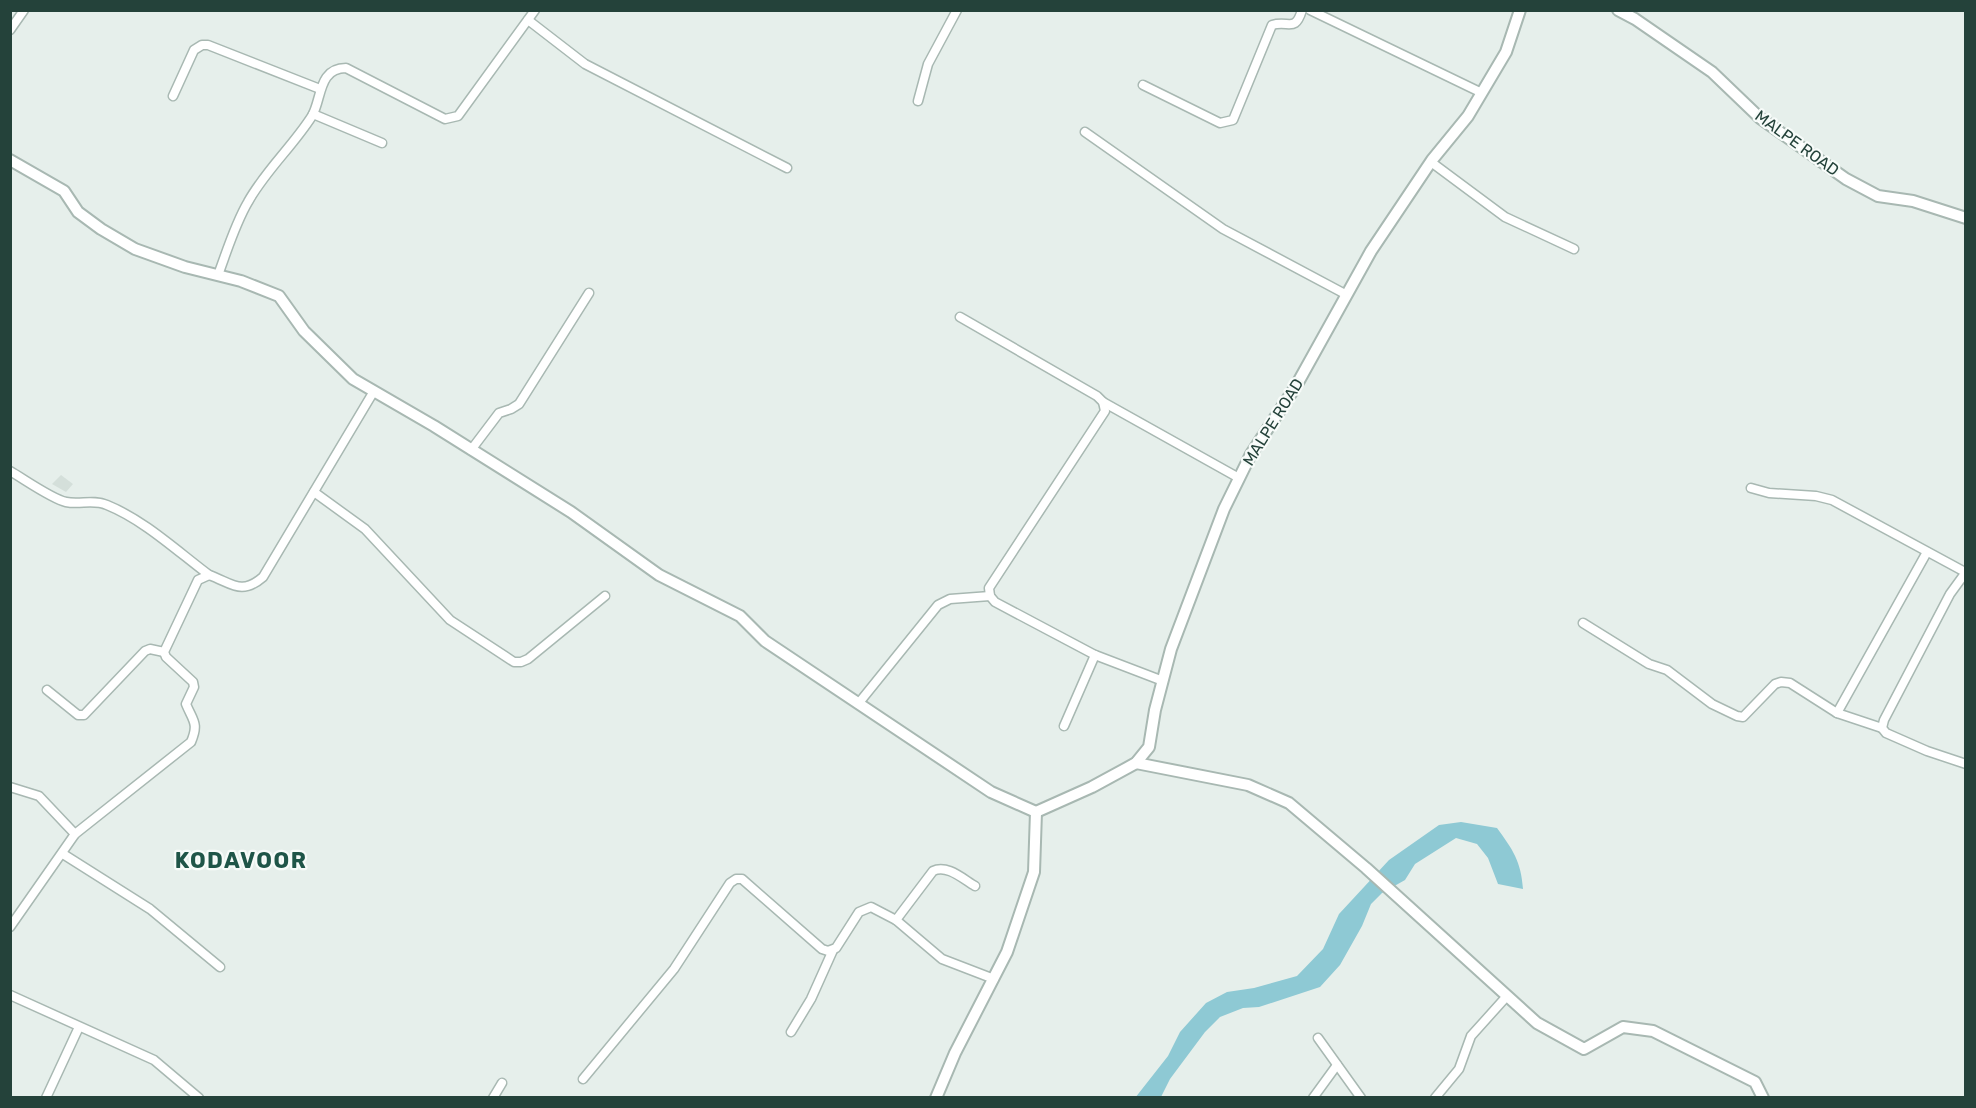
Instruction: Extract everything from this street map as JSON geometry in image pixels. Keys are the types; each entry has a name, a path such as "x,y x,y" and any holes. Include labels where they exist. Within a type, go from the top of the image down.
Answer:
{"street":[{"path":"10,30 24,10"},
{"path":"218,275 246,205 313,114 320,89 332,72 338,68 346,68 445,119 452,118 458,116 535,10"},
{"path":"918,101 928,64 957,10"},
{"path":"1143,85 1220,123 1227,123 1233,120 1272,25 1295,23 1299,21 1302,10"},
{"path":"1310,10 1482,93"},
{"name":"MALPE ROAD","path":"1136,763 1149,747 1155,710 1171,650 1220,519 1251,454 1296,386 1371,251 1431,162 1468,116 1482,93 1506,52 1520,10"},
{"name":"MALPE ROAD","path":"1618,10 1635,19 1712,72 1760,118 1846,179 1878,196 1913,201 1965,218"},
{"path":"528,20 585,64 787,168"},
{"path":"173,96 194,50 202,45 208,45 320,89"},
{"path":"313,114 382,142"},
{"path":"1085,132 1223,229 1347,295"},
{"path":"10,160 64,191 78,212 135,249 185,267 241,281 279,296 304,331 353,379 571,512 659,575 740,616 765,641 991,792 1036,812 1092,787 1136,763 1248,785 1289,803 1366,868 1537,1023 1584,1049 1623,1027 1653,1031 1755,1082 1763,1098"},
{"path":"1431,162 1505,217 1574,249"},
{"path":"471,450 499,413 519,404 589,293"},
{"path":"960,317 1097,396 1103,402 1239,478"},
{"path":"10,471 64,502 77,504 94,501 106,504 138,521 209,575 240,588 253,586 263,577 374,391"},
{"path":"1103,402 1105,411 989,588 990,596 994,602 1095,655 1163,681"},
{"path":"1750,488 1769,493 1824,497 1965,572 1950,594 1884,720 1882,728"},
{"path":"314,492 359,524 450,621 514,662 528,659 605,596"},
{"path":"1837,713 1928,552"},
{"path":"10,927 75,834 191,742 196,727 186,704 194,687 193,682 166,657 164,652 198,580 209,575"},
{"path":"858,704 938,604 950,598 990,596"},
{"path":"1582,624 1649,664 1667,670 1712,704 1737,716 1743,717 1774,684 1790,683 1837,713 1882,728 1886,733 1927,751 1965,764"},
{"path":"47,690 78,715 84,715 144,651 150,649 164,652"},
{"path":"1064,726 1095,655"},
{"path":"10,787 39,796 75,834"},
{"path":"936,1098 955,1053 1007,952 1034,872 1036,812"},
{"path":"63,854 150,909 220,967"},
{"path":"896,920 933,870 946,869 975,886"},
{"path":"583,1079 674,969 730,883 736,879 742,879 822,949 833,950"},
{"path":"791,1032 811,999 833,950 865,908 871,907 879,910 896,920 942,959 994,979"},
{"path":"10,994 154,1060 199,1098"},
{"path":"1435,1098 1459,1069 1471,1036 1507,996"},
{"path":"46,1098 79,1027"},
{"path":"1318,1038 1361,1098"},
{"path":"1313,1098 1337,1065"},
{"path":"493,1098 502,1083"}],"shaded area":[{"path":"61,475 73,484 66,492 52,484"}],"water":[{"path":"1461,822 1497,828 1515,856 1523,889 1498,884 1488,858 1477,844 1456,838 1415,864 1405,880 1382,893 1371,904 1362,926 1340,965 1320,987 1259,1007 1243,1008 1220,1017 1205,1032 1170,1079 1161,1097 1135,1098 1168,1056 1180,1032 1206,1003 1227,992 1254,988 1297,976 1323,949 1339,914 1389,860 1439,825"}],"district":[{"name":"KODAVOOR","path":"241,860"}]}
